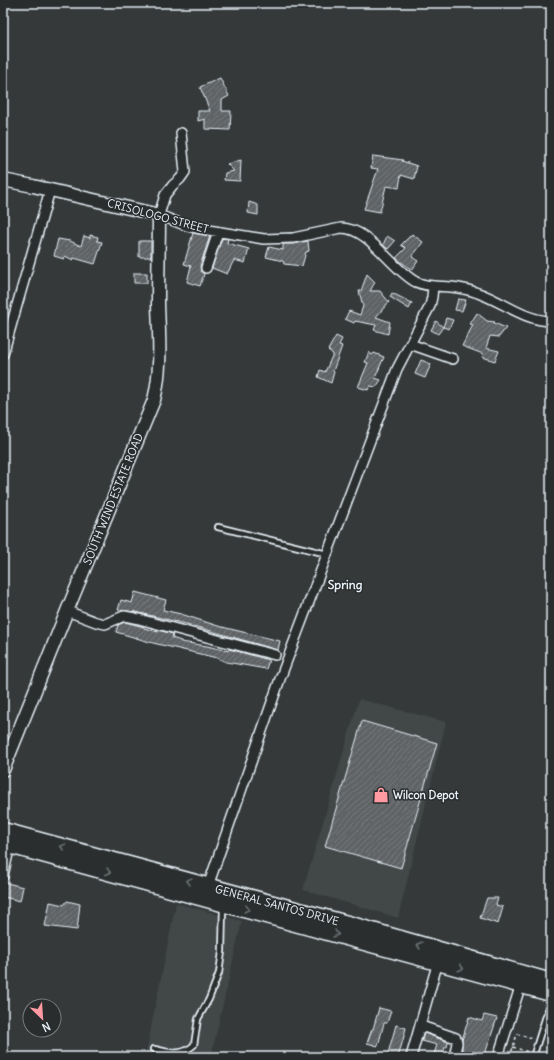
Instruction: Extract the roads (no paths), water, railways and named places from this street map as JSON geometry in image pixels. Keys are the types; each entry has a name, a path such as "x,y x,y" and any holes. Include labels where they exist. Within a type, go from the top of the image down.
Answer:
{"highway":[{"name":"GENERAL SANTOS DRIVE","path":"5,840 208,886 440,957 522,980 551,993"},
{"name":"GENERAL SANTOS DRIVE","path":"5,840 223,903 440,957"},
{"name":"GENERAL SANTOS DRIVE","path":"522,980 551,982"}],"street":[{"path":"159,215 165,195 172,185 180,179 185,172 181,133"},
{"name":"CRISOLOGO STREET","path":"3,180 159,215 187,226 264,239 293,238 346,228 362,235 411,279 424,285 452,287 478,293 534,319 551,321"},
{"path":"3,354 50,190"},
{"name":"SOUTH WIND ESTATE ROAD","path":"3,770 158,387 160,361 158,303 159,215"},
{"path":"206,268 218,232"},
{"path":"208,886 280,679 397,369 430,306 433,286"},
{"path":"410,344 453,359"},
{"path":"67,610 96,622 105,624 124,616 135,618 275,655"},
{"path":"3,876 5,840"},
{"path":"411,1057 440,957"},
{"path":"498,1057 522,980"},
{"path":"421,1026 456,1038 457,1043 454,1057"}],"lane":[{"path":"218,527 327,554"},
{"path":"154,1049 176,1053 183,1052 194,1045 198,1019 210,999 219,973 222,952 223,903"},
{"path":"533,1056 551,1000"}],"place":[{"name":"Wilcon Depot","path":"381,795"}],"district":[{"name":"Spring","path":"345,585"}]}
